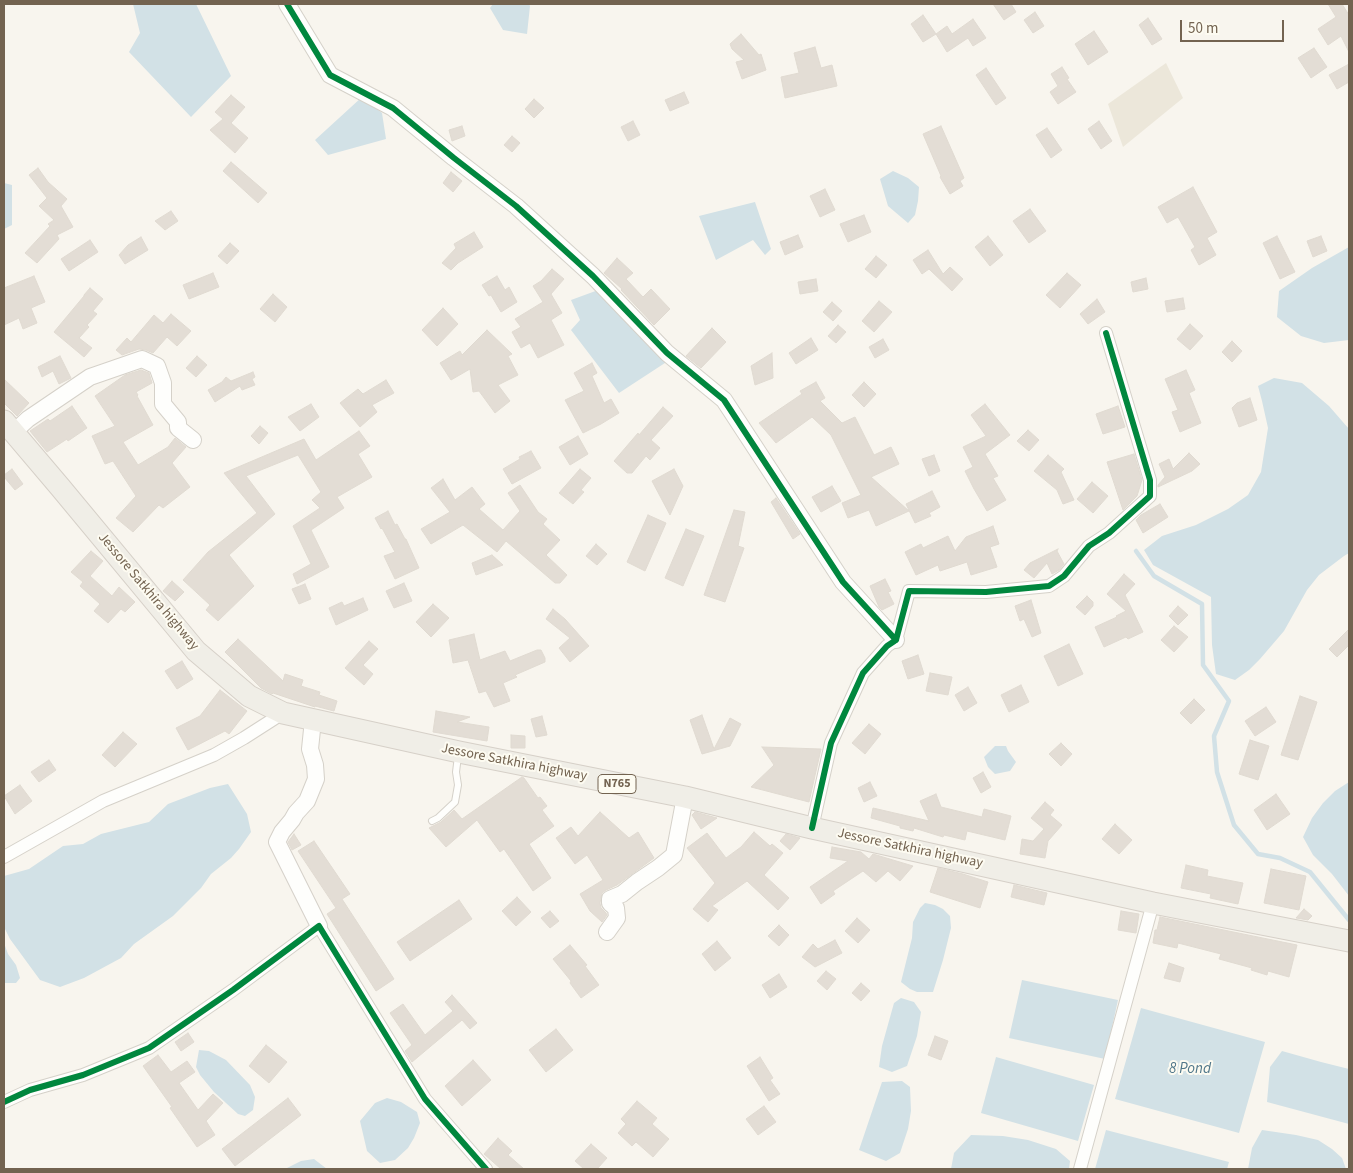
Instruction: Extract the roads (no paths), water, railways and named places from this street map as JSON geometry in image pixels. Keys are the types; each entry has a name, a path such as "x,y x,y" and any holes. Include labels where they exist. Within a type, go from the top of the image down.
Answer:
{"highway":[{"name":"Jessore Satkhira highway","path":"9,427 196,651 249,696 283,713 459,752 685,797 812,828 1153,903 1349,941"}],"street":[{"path":"288,4 330,75 393,108 516,206 592,276 667,354 724,400 843,582 896,640"},
{"path":"812,828 831,743 863,674 887,646 896,640 909,591 986,592 1049,586 1064,576 1089,546 1109,532 1150,496 1150,480 1106,333"},
{"path":"9,427 28,419 90,377 142,359 157,366 163,383 163,404 178,422 178,428 194,440"},
{"path":"4,857 103,801 214,755 283,713"},
{"path":"313,720 310,749 316,765 316,778 307,802 296,813 277,842 319,926 425,1099 486,1169"},
{"path":"607,932 618,918 616,908 610,903 610,899 622,894 674,855 685,797"},
{"path":"1080,1169 1153,903"},
{"path":"4,1102 30,1090 83,1075 149,1048 233,990 319,926"}],"lane":[{"path":"432,821 456,802 458,784 456,772 459,752"}],"water":[{"path":"133,4 196,4 231,76 191,117 129,52 140,33"},
{"path":"493,4 529,4 527,34 503,30 490,8"},
{"path":"362,97 382,113 386,139 328,155 315,140"},
{"path":"893,171 908,178 919,187 915,215 908,223 888,206 880,179"},
{"path":"4,183 12,185 12,225 4,229"},
{"path":"755,202 771,249 765,255 753,240 716,260 699,216"},
{"path":"1349,247 1349,340 1324,343 1301,336 1277,317 1279,291 1312,268"},
{"path":"601,289 668,361 619,393 571,330 580,320 571,300"},
{"path":"1274,378 1302,383 1329,406 1349,429 1349,553 1319,575 1307,590 1284,631 1249,670 1235,680 1216,674 1212,645 1211,597 1153,565 1144,550 1162,536 1196,525 1228,509 1248,495 1261,472 1268,428 1258,386"},
{"path":"995,746 1006,746 1016,762 1010,771 995,774 988,767 984,757"},
{"path":"1349,782 1349,896 1332,874 1313,855 1303,837 1312,818 1323,803 1335,791"},
{"path":"228,784 247,814 251,832 231,858 211,874 201,888 173,916 134,944 121,958 84,978 60,987 40,980 10,939 4,927 4,876 29,869 63,846 83,844 101,834 149,822 168,804 210,788"},
{"path":"925,903 943,909 950,916 951,928 933,992 917,992 901,982 912,938 913,922 920,908"},
{"path":"4,943 8,954 16,965 20,978 16,983 4,983"},
{"path":"1022,980 1118,1000 1105,1059 1009,1038"},
{"path":"901,998 914,1002 921,1012 917,1036 907,1066 892,1072 879,1067 882,1046 894,1003"},
{"name":"8 Pond","path":"1141,1008 1265,1042 1239,1133 1115,1099"},
{"path":"199,1050 209,1051 226,1060 250,1085 255,1097 253,1110 245,1116 238,1114 214,1092 196,1067"},
{"path":"1282,1051 1349,1069 1349,1124 1267,1102 1270,1067"},
{"path":"996,1057 1094,1085 1078,1141 981,1113"},
{"path":"902,1081 910,1087 911,1111 908,1129 900,1153 886,1161 859,1150 882,1082"},
{"path":"387,1098 401,1102 417,1112 420,1123 408,1148 395,1160 380,1163 367,1151 360,1121 375,1103"},
{"path":"1106,1130 1229,1162 1227,1169 1095,1169"},
{"path":"1262,1130 1318,1140 1342,1158 1346,1169 1248,1169 1252,1148"},
{"path":"971,1135 1003,1136 1028,1140 1056,1149 1070,1161 1069,1169 951,1169 954,1153"},
{"path":"314,1159 327,1169 285,1169 301,1161"}],"waterway":[{"path":"1136,551 1154,576 1202,604 1203,665 1229,701 1214,736 1217,772 1234,825 1258,854 1280,858 1310,872 1349,920"}]}
